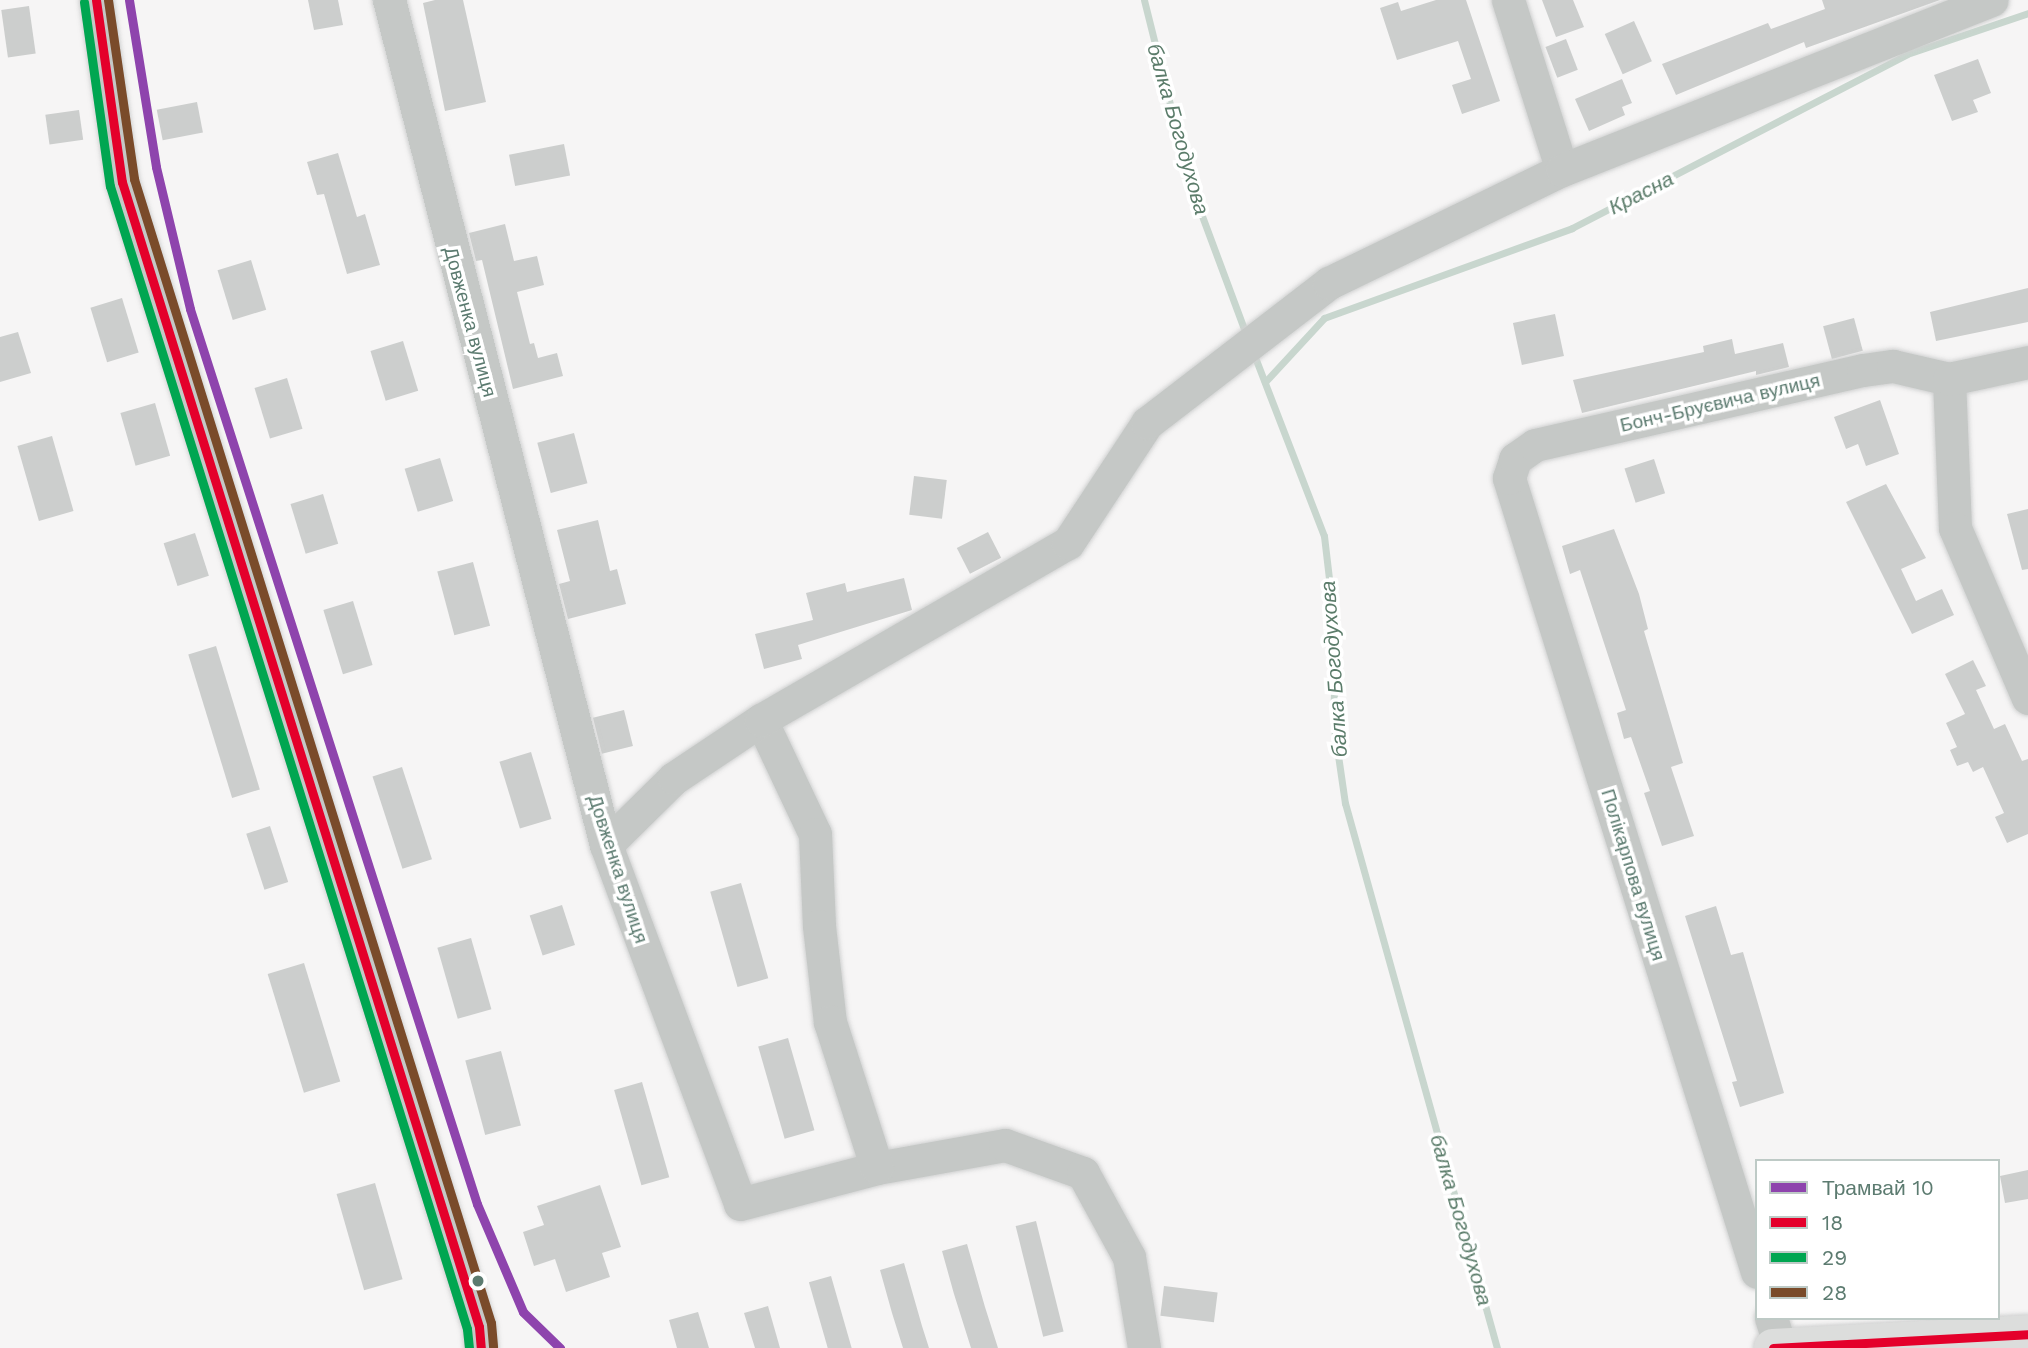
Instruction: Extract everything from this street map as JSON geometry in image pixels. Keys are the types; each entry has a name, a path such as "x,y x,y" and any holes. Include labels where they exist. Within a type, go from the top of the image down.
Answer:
{"main road":[{"path":"1773,1348 2028,1334"}],"street":[{"path":"96,0 122,182 479,1327 481,1348"},
{"name":"Довженка вулиця","path":"389,0 606,845 740,1205 877,1168 1005,1145 1083,1173 1129,1257 1144,1348"},
{"path":"1508,0 1562,170"},
{"path":"606,845 674,778 761,720 1068,543 1147,423 1209,371 1269,330 1329,283 1562,170 1992,0"},
{"name":"Бонч-Бруєвича вулиця","path":"1508,478 1515,459 1535,445 1863,370 1893,366 1949,379 2028,362"},
{"path":"1949,379 1955,528 2028,698"},
{"name":"Полікарпова вулиця","path":"1508,478 1755,1266"},
{"path":"761,720 815,834 819,926 830,1022 877,1168"},
{"path":"1772,1320 1781,1348"}],"building":[{"path":"308,0 338,0 343,25 314,30"},
{"path":"463,0 486,102 445,111 423,3"},
{"path":"1436,0 1466,0 1500,101 1462,114 1452,85 1471,79 1458,41 1397,60 1380,8 1398,2 1401,11"},
{"path":"1542,0 1573,0 1584,27 1556,37"},
{"path":"1822,0 1940,0 1806,48 1804,42 1676,95 1662,64 1768,23 1771,29 1825,9"},
{"path":"29,6 36,54 8,57 1,10"},
{"path":"1634,21 1652,61 1623,74 1605,34"},
{"path":"1566,39 1578,70 1557,78 1545,47"},
{"path":"1978,59 1991,93 1973,100 1978,112 1952,121 1934,75"},
{"path":"1622,79 1632,103 1622,107 1625,115 1589,131 1575,99"},
{"path":"197,102 203,132 163,140 157,110"},
{"path":"79,110 83,140 50,144 45,115"},
{"path":"564,144 570,175 515,186 509,155"},
{"path":"338,153 357,217 365,214 380,265 347,274 324,194 317,195 307,162"},
{"path":"505,224 514,261 537,256 544,285 517,292 530,344 534,343 538,358 557,353 563,376 513,389 482,260 476,261 469,233"},
{"path":"251,260 266,310 233,320 218,270"},
{"path":"2028,288 2028,322 1936,341 1930,312"},
{"path":"122,298 139,353 107,362 90,308"},
{"path":"1555,314 1564,356 1522,365 1513,323"},
{"path":"1854,318 1863,351 1832,359 1823,326"},
{"path":"18,332 31,373 0,382 0,337"},
{"path":"1732,339 1735,354 1783,343 1789,367 1756,375 1756,371 1582,413 1573,380 1704,352 1703,346"},
{"path":"403,341 418,391 386,401 370,351"},
{"path":"287,378 302,429 270,439 254,388"},
{"path":"1880,400 1899,454 1866,466 1858,444 1846,449 1834,417"},
{"path":"155,403 170,456 136,466 120,413"},
{"path":"574,433 587,483 551,493 537,443"},
{"path":"52,436 73,511 39,521 17,446"},
{"path":"440,458 453,501 418,512 405,469"},
{"path":"1654,459 1665,493 1636,503 1625,469"},
{"path":"914,476 947,480 942,519 909,515"},
{"path":"1886,484 1926,558 1901,569 1916,601 1942,589 1954,615 1912,634 1846,502"},
{"path":"323,494 338,544 306,554 290,504"},
{"path":"2028,509 2028,569 2022,570 2007,514"},
{"path":"598,520 610,571 617,569 626,604 568,619 559,584 570,581 557,530"},
{"path":"1614,529 1639,594 1648,629 1644,631 1683,763 1671,767 1694,836 1662,846 1644,793 1650,791 1631,737 1624,739 1617,713 1626,710 1580,570 1570,574 1562,546"},
{"path":"988,532 1001,558 970,574 957,548"},
{"path":"195,533 209,576 178,586 164,543"},
{"path":"473,562 490,626 454,635 437,572"},
{"path":"904,578 912,610 798,645 802,659 764,669 755,634 813,620 806,593 845,583 847,592"},
{"path":"353,601 373,665 343,674 323,610"},
{"path":"216,646 260,789 232,798 188,654"},
{"path":"1973,660 1986,686 1976,690 1994,729 2005,724 2022,761 2028,759 2028,834 2007,843 1995,817 2004,813 1983,767 1973,772 1968,762 1957,766 1950,750 1957,747 1946,723 1965,714 1945,674"},
{"path":"624,710 633,746 602,754 593,718"},
{"path":"531,752 551,819 520,829 499,762"},
{"path":"402,767 432,859 402,869 373,777"},
{"path":"270,826 288,882 264,890 246,834"},
{"path":"741,883 768,978 738,987 710,892"},
{"path":"562,905 575,945 543,955 530,916"},
{"path":"1716,906 1731,955 1743,952 1784,1093 1740,1107 1732,1082 1737,1081 1685,916"},
{"path":"471,938 491,1009 458,1019 437,948"},
{"path":"304,963 340,1082 304,1093 268,974"},
{"path":"788,1038 814,1130 785,1139 758,1047"},
{"path":"501,1051 521,1125 485,1135 465,1061"},
{"path":"642,1082 669,1177 641,1185 614,1090"},
{"path":"2028,1170 2028,1199 2005,1203 2000,1176"},
{"path":"375,1183 403,1279 364,1290 337,1194"},
{"path":"600,1185 621,1247 602,1253 610,1277 566,1292 555,1259 534,1266 523,1232 544,1225 537,1206"},
{"path":"1036,1221 1064,1332 1043,1337 1016,1226"},
{"path":"967,1244 998,1348 971,1348 954,1294 942,1251"},
{"path":"904,1263 929,1348 903,1348 892,1313 880,1270"},
{"path":"831,1276 852,1348 828,1348 809,1282"},
{"path":"1164,1286 1218,1293 1214,1322 1160,1316"},
{"path":"768,1306 780,1348 755,1348 744,1313"},
{"path":"698,1312 709,1348 677,1348 669,1320"}],"waterway":[{"name":"балка Богодухова","path":"1144,0 1189,181 1246,334"},
{"name":"Красна","path":"1265,382 1324,318 1572,228 1907,54 2028,13"},
{"name":"балка Богодухова","path":"1253,352 1324,536 1336,638 1333,721 1345,803 1497,1348"}],"tram line":[{"name":"10","path":"129,0 156,167 190,309 477,1204 523,1312 560,1348"}],"transit line":[{"name":"18","path":"96,0 122,182 479,1327 481,1348"},
{"name":"28","path":"108,0 134,179 491,1323 493,1347"},
{"name":"29","path":"84,2 110,186 467,1329 469,1348"},
{"name":"18","path":"1773,1348 2028,1334"}]}
